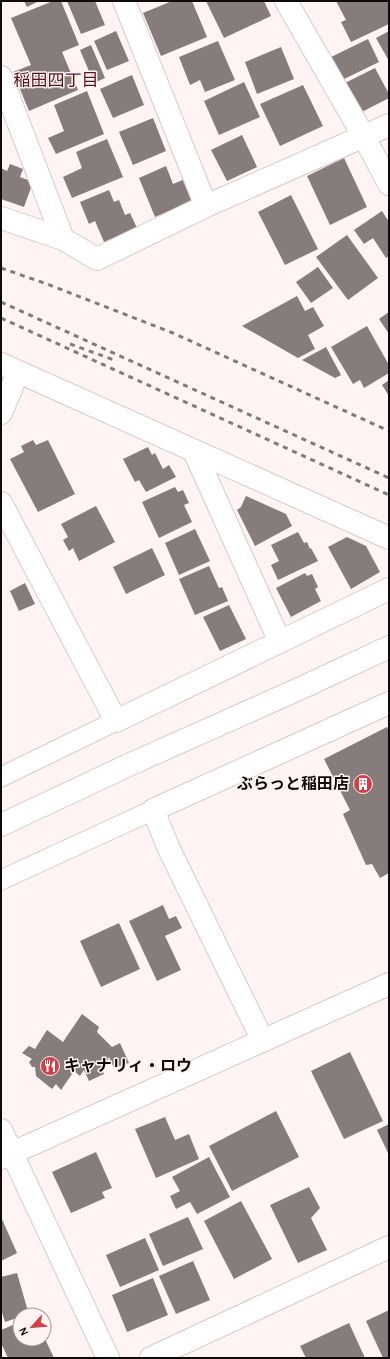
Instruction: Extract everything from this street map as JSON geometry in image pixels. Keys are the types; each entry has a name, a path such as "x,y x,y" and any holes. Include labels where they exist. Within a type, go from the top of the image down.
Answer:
{"street":[{"path":"124,1 206,206"},
{"path":"286,1 363,135 389,184"},
{"path":"1,77 63,239"},
{"path":"1,218 63,239 97,259 206,206 363,135 389,125"},
{"path":"1,413 10,368 389,538"},
{"path":"194,451 280,642"},
{"path":"1,503 116,721"},
{"path":"1,777 389,589"},
{"path":"1,825 133,763 389,647"},
{"path":"1,880 389,703"},
{"path":"153,810 169,849 263,1041"},
{"path":"6,1156 389,984"},
{"path":"1,1130 6,1156 108,1358"},
{"path":"151,1358 389,1247"}],"building":[{"path":"24,1 39,1 27,7"},
{"path":"53,1 61,1 79,45 62,52 78,90 29,111 13,72 31,65 11,18"},
{"path":"67,1 95,1 105,25 81,34"},
{"path":"172,1 192,1 207,37 161,56 143,13"},
{"path":"206,1 264,1 271,16 224,38"},
{"path":"336,1 389,1 389,24 351,42 341,22 346,20"},
{"path":"116,31 129,61 107,70 94,41"},
{"path":"389,31 389,61 376,38"},
{"path":"368,39 379,62 338,82 327,59"},
{"path":"218,41 235,80 205,92 200,80 190,85 179,57"},
{"path":"91,45 105,78 94,83 80,50"},
{"path":"281,47 294,79 257,94 245,62"},
{"path":"375,68 389,94 389,98 356,115 341,85"},
{"path":"132,75 144,105 113,118 100,89"},
{"path":"244,82 260,117 219,135 204,101"},
{"path":"303,85 323,126 280,146 260,104"},
{"path":"87,91 104,134 56,154 48,138 64,131 54,105"},
{"path":"153,118 166,151 133,165 119,132"},
{"path":"242,135 257,167 227,181 211,150"},
{"path":"107,139 123,177 72,198 63,177 82,168 76,152"},
{"path":"344,158 367,207 330,225 307,176"},
{"path":"10,164 23,169 20,177 33,182 24,207 1,199 1,168 7,171"},
{"path":"166,166 173,184 185,179 194,200 155,217 139,178"},
{"path":"109,190 114,202 119,200 125,215 130,213 137,228 104,242 95,221 89,224 80,202"},
{"path":"291,195 318,249 285,265 258,212"},
{"path":"382,211 389,222 389,256 386,258 373,238 364,244 354,230"},
{"path":"347,235 378,278 348,300 316,257"},
{"path":"318,267 333,288 311,303 296,282"},
{"path":"297,296 305,311 313,307 324,326 308,335 315,349 298,358 242,326"},
{"path":"389,312 389,334 379,319"},
{"path":"367,326 389,365 389,373 364,388 360,380 353,384 331,347"},
{"path":"326,347 341,375 335,378 302,360"},
{"path":"389,380 389,396 382,385"},
{"path":"33,440 36,445 48,440 75,494 38,512 10,459 24,452 21,446"},
{"path":"148,447 152,455 155,453 163,469 169,465 176,477 146,492 139,480 135,482 123,459"},
{"path":"175,487 178,492 183,490 189,503 184,505 192,522 159,538 142,502"},
{"path":"246,496 286,514 292,526 255,546 237,510 241,507"},
{"path":"96,506 115,542 79,561 73,548 69,551 63,540 68,537 61,524"},
{"path":"195,529 210,561 179,575 165,543"},
{"path":"298,532 304,543 307,542 318,561 278,580 271,565 279,561 271,545"},
{"path":"347,537 366,546 380,572 351,589 328,547"},
{"path":"152,548 165,575 126,594 113,567"},
{"path":"209,566 219,588 222,587 228,601 195,615 179,579"},
{"path":"305,573 307,576 312,574 318,587 315,589 321,601 291,617 276,588"},
{"path":"25,583 35,604 19,611 10,591"},
{"path":"229,605 246,639 220,651 203,617"},
{"name":"ぶらっと稲田店","path":"387,727 389,731 389,873 380,878 372,864 366,865 343,814 350,810 324,759"},
{"path":"163,905 169,919 176,916 182,928 165,936 181,970 157,981 129,921"},
{"path":"119,923 140,969 101,987 80,941"},
{"path":"82,1014 99,1027 97,1032 112,1047 120,1043 129,1063 114,1068 109,1057 102,1070 104,1074 89,1081 84,1070 80,1076 74,1071 61,1090 56,1084 52,1089 36,1076 35,1067 32,1067 29,1062 32,1059 22,1053 29,1046 35,1049 47,1030 63,1042"},
{"path":"350,1052 383,1121 344,1139 311,1071"},
{"path":"276,1111 299,1157 232,1191 209,1146"},
{"path":"165,1117 175,1140 189,1134 199,1159 156,1178 135,1129"},
{"path":"389,1124 389,1155 377,1130"},
{"path":"96,1152 112,1188 102,1192 105,1198 71,1213 52,1172"},
{"path":"209,1157 230,1197 197,1214 190,1202 176,1209 170,1196 180,1191 172,1177"},
{"path":"309,1187 320,1208 311,1218 327,1250 298,1263 270,1205"},
{"path":"241,1201 272,1259 234,1279 204,1221"},
{"path":"1,1217 17,1253 1,1261"},
{"path":"188,1217 203,1249 163,1266 149,1234"},
{"path":"145,1238 159,1270 120,1287 106,1255"},
{"path":"193,1261 210,1300 176,1314 159,1276"},
{"path":"17,1273 27,1307 12,1307 12,1320 5,1322 1,1309 1,1277"},
{"path":"153,1278 168,1315 127,1332 112,1295"},
{"path":"389,1310 389,1358 383,1358 366,1321"},
{"path":"349,1323 365,1358 306,1358 300,1346"},
{"path":"12,1325 12,1347 49,1347 54,1358 8,1358 1,1343 1,1330"}],"railway":[{"path":"1,268 47,284 173,333 389,431"},
{"path":"1,302 389,478"},
{"path":"1,318 389,495"},
{"path":"70,344 117,361"}],"place":[{"name":"ぶらっと稲田店","path":"363,784"},
{"name":"キャナリィ・ロウ","path":"50,1066"}],"district":[{"name":"稲田四丁目","path":"56,80"}]}
